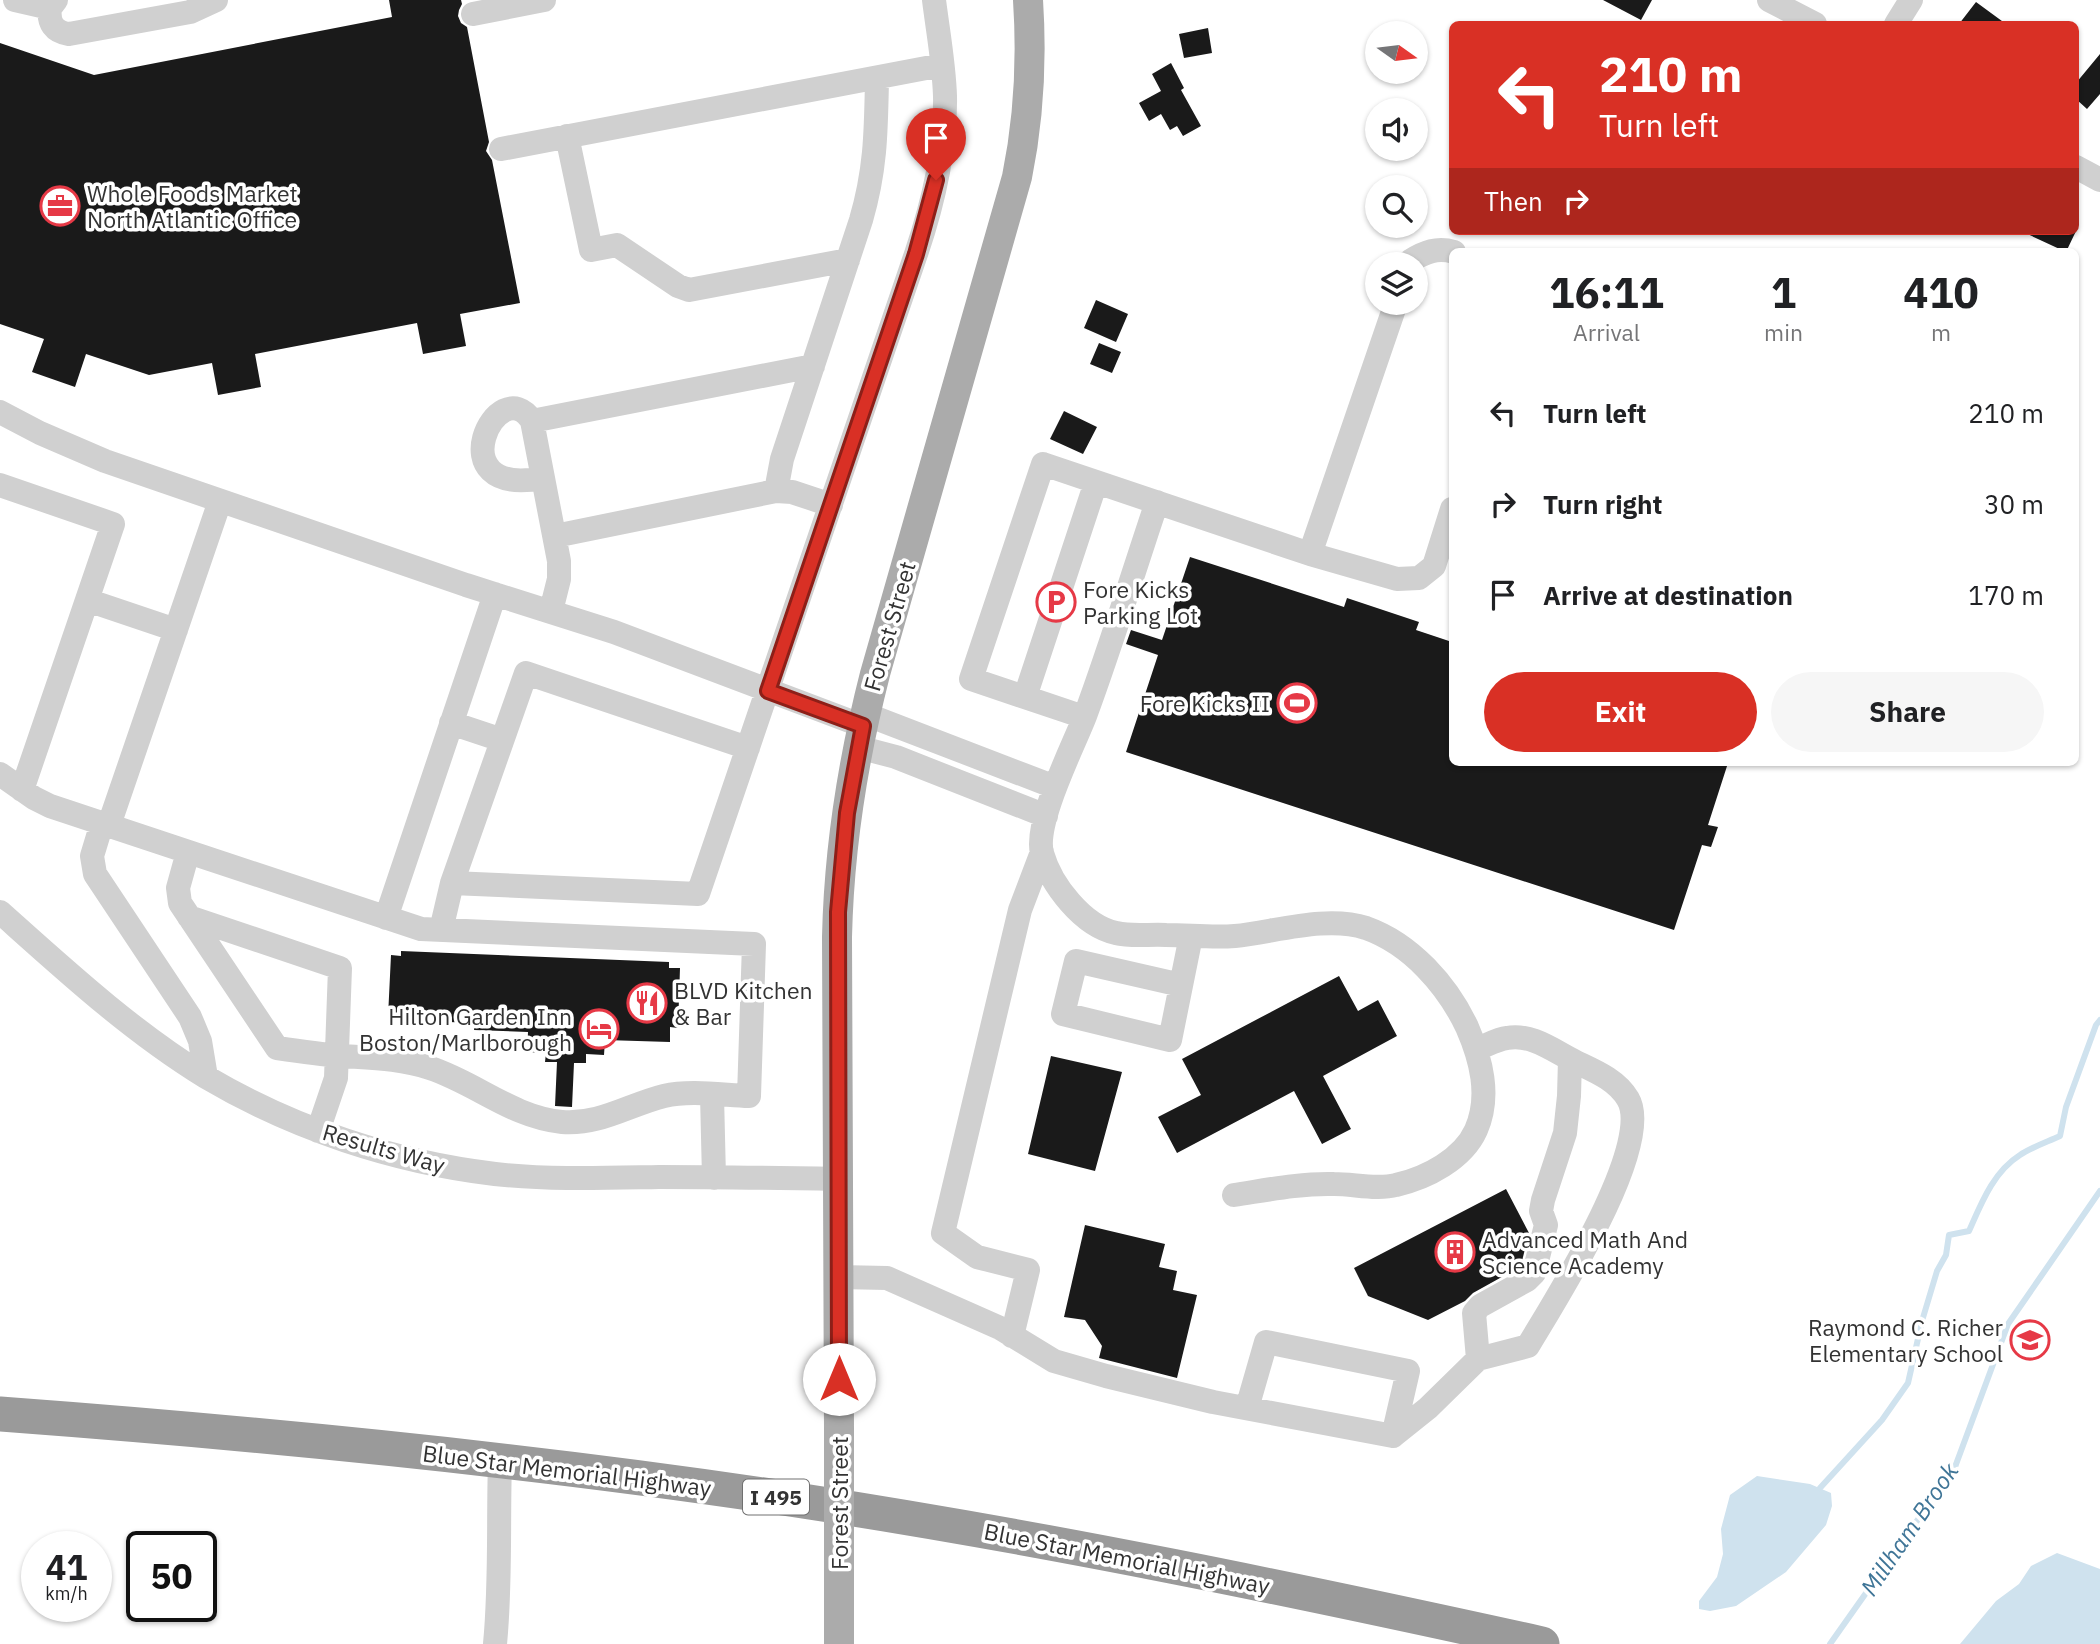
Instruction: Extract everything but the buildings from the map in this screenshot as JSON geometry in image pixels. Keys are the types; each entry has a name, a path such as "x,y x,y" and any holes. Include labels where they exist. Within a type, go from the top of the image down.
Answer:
{"highway":[{"name":"Blue Star Memorial Highway","path":"0,1414 230,1432 500,1461 804,1501 1066,1545 1277,1586 1542,1644"}],"main road":[{"name":"Forest Street","path":"839,1644 838,912 844,838 862,729 875,674 1017,177 1030,97 1028,0"}],"street":[{"path":"15,0 53,4 50,17 52,26 59,32 69,34 190,12 216,0"},
{"path":"473,14 544,0"},
{"path":"452,883 698,894 919,247 931,202 944,129 945,96 934,0"},
{"path":"1769,0 1809,21"},
{"path":"1898,21 1911,0"},
{"path":"501,149 943,65"},
{"path":"776,491 782,459 848,260 873,172 877,78"},
{"path":"567,136 590,250 617,245 678,286 689,290 848,260"},
{"path":"2079,169 2099,179"},
{"path":"1425,252 1449,250"},
{"path":"1310,554 1392,315"},
{"path":"532,421 813,366"},
{"path":"543,478 522,482 506,480 489,468 483,452 485,430 502,412 519,410 527,414 532,421 555,536 559,571 551,611"},
{"path":"0,412 81,452 633,639 1051,802"},
{"path":"1084,717 971,679 1043,464 1310,554 1397,579 1419,578 1434,566 1449,518"},
{"path":"1025,697 1096,482"},
{"path":"0,485 113,524 22,790"},
{"path":"555,536 776,491 787,491 831,505"},
{"path":"206,1077 200,1041 190,1017 93,869 93,850 106,824 220,501"},
{"path":"1012,1336 1027,1269 977,1257 943,1233 1020,910 1042,852 1041,834 1157,502"},
{"path":"386,918 495,594"},
{"path":"87,600 176,630"},
{"path":"441,930 452,883 526,673 748,748"},
{"path":"451,723 502,740"},
{"path":"862,729 896,757 1051,802"},
{"path":"0,774 42,802 416,928 754,944 749,1096 666,1096 602,1119 562,1122 522,1112 458,1079 421,1065 388,1058 338,1056 277,1048 180,903 178,894 188,852"},
{"path":"1042,852 1063,892 1086,919 1113,933 1234,936 1288,926 1343,924 1365,928 1397,944 1428,969 1451,998 1477,1049 1483,1071 1480,1122 1475,1134 1460,1154 1415,1180 1388,1187 1320,1184 1234,1195"},
{"name":"Results Way","path":"0,912 119,1016 152,1041 206,1077 267,1109 318,1131 402,1157 495,1174 556,1178 838,1179"},
{"path":"189,916 340,968 338,1056 334,1088 318,1131"},
{"path":"1181,985 1076,961 1063,1014 1170,1040 1191,936"},
{"path":"839,1277 887,1278 1000,1328 1054,1361 1106,1376 1247,1408 1393,1436 1429,1408 1478,1359 1528,1346 1584,1250 1619,1178 1628,1149 1633,1119 1629,1100 1619,1086 1610,1080 1532,1039 1507,1038 1477,1049"},
{"path":"1478,1359 1475,1313 1480,1306 1527,1280 1537,1266 1546,1225 1541,1211 1543,1200 1565,1133 1570,1059"},
{"path":"712,1095 714,1178"},
{"path":"1247,1408 1266,1342 1408,1371 1393,1436"},
{"path":"495,1644 499,1602 497,1528 500,1461"}],"water":[{"path":"1757,1476 1810,1484 1831,1493 1832,1506 1826,1525 1786,1572 1736,1606 1710,1611 1699,1609 1699,1601 1717,1577 1723,1554 1721,1529 1730,1495"},
{"path":"2057,1553 2100,1569 2100,1644 1960,1644 1996,1601 2019,1584 2031,1566"}],"waterway":[{"path":"1820,1488 1882,1420 1908,1383 1922,1321 1937,1271 1946,1255 1949,1235 1969,1231 1989,1189 2002,1170 2029,1149 2060,1136 2066,1107 2100,1020"},
{"name":"Millham Brook","path":"1830,1644 1955,1467 2008,1324 2100,1191"}],"place":[{"name":"Whole Foods Market North Atlantic Office","path":"60,206"},
{"name":"Fore Kicks Parking Lot","path":"1056,602"},
{"name":"Fore Kicks II","path":"1297,703"},
{"name":"BLVD Kitchen & Bar","path":"647,1003"},
{"name":"Hilton Garden Inn Boston/Marlborough","path":"599,1029"},
{"name":"Advanced Math And Science Academy","path":"1455,1252"},
{"name":"Raymond C. Richer Elementary School","path":"2030,1340"}],"route":[{"path":"839,1379 838,912 847,813 863,726 768,691 916,254 936,180"}]}
